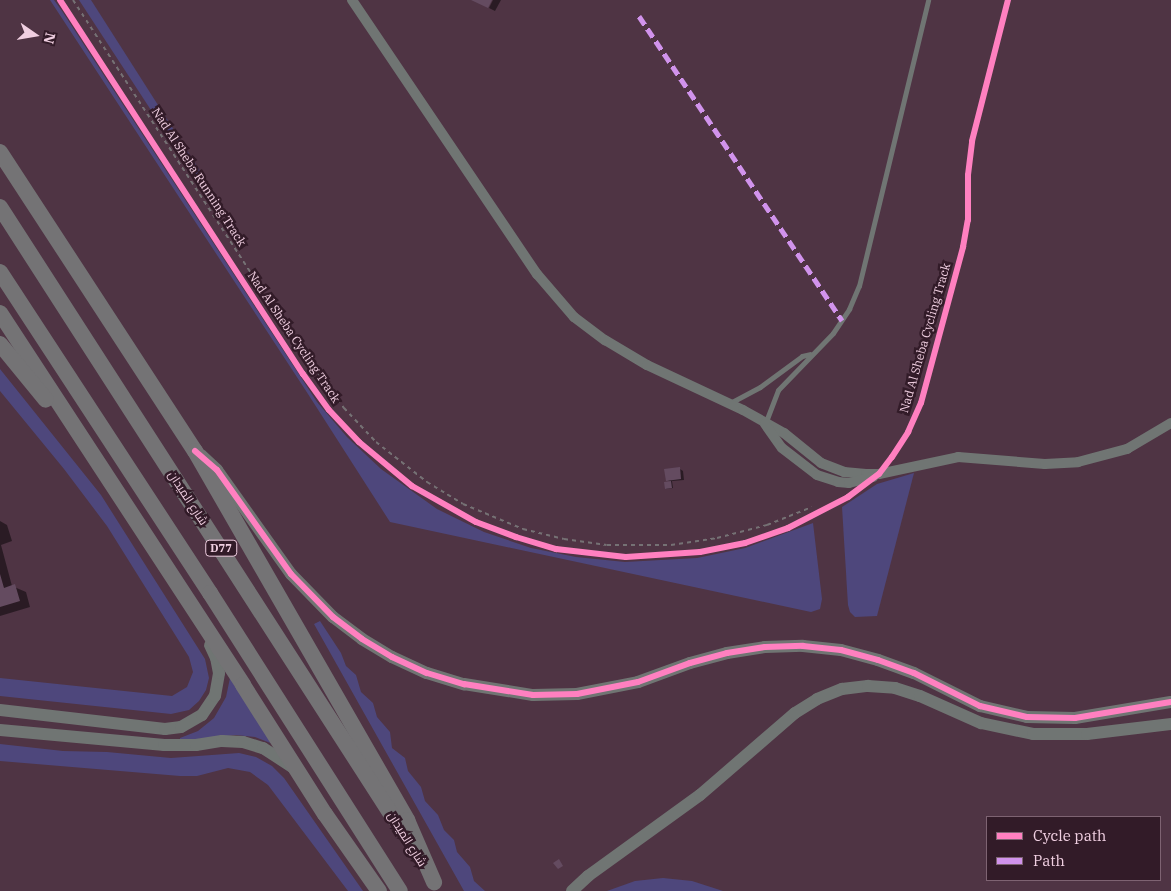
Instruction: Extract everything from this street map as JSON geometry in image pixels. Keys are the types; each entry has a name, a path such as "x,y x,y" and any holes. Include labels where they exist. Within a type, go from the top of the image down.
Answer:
{"main road":[{"path":"0,148 0,153 195,451 407,820 436,887"},
{"name":"شارع الميدان","path":"0,207 361,765 436,887"},
{"name":"D77","path":"0,272 221,610 400,891"},
{"path":"0,313 188,600 329,821 379,891"},
{"path":"0,344 84,442"}],"street":[{"path":"352,0 532,266 560,304 588,329 626,353 784,433 812,457 832,468 856,474 879,474 958,457 1045,464 1078,462 1127,449 1171,423"},
{"path":"195,451 217,470 291,574 333,617 362,639 392,657 427,672 464,684 526,694 577,694 638,682 690,663 727,653 764,647 803,646 841,650 878,660 914,673 980,706 1027,717 1075,718 1171,702"},
{"path":"0,710 165,729 181,727 195,720 207,710 215,696 219,673 213,650 196,622 188,600"},
{"path":"572,891 588,876 700,795 795,713 817,699 842,689 868,686 895,688 920,696 981,723 1033,734 1087,734 1171,724"},
{"path":"1,730 164,745 243,742 264,748 298,771"}],"lane":[{"path":"765,424 778,390 805,363 810,354 842,320 859,286 928,0"},
{"path":"729,404 760,387 802,356 810,354"}],"shaded area":[{"path":"50,0 54,0 62,11 317,402 347,437 381,469 437,509 484,532 531,548 576,557 625,562 697,558 745,548 813,523 822,599 820,609 811,612 390,522"},
{"path":"79,0 91,0 202,174 200,179 196,179"},
{"path":"0,369 101,495 205,659 209,678 206,690 199,701 189,710 171,714 0,696 0,678 172,696 187,687 193,672 189,657 107,526 64,469 0,391"},
{"path":"914,473 877,616 855,617 850,612 848,605 842,507 877,484"},
{"path":"320,621 341,653 346,666 356,675 361,692 373,703 377,717 390,732 392,748 405,758 408,771 421,787 425,801 438,815 444,830 454,840 457,852 470,867 474,881 485,891 464,891 314,624"},
{"path":"230,678 273,744 255,737 236,735 180,741 180,738 198,731 214,718 226,697"},
{"path":"0,744 63,751 107,752 171,758 239,753 256,757 272,766 284,778 363,891 348,891 268,785 250,772 228,768 197,776 180,776 0,761"},
{"path":"663,878 692,881 723,891 607,891 635,881"}],"building":[{"path":"471,0 492,0 488,8"},
{"path":"680,467 681,479 666,481 664,469"},
{"path":"671,481 672,488 665,489 664,482"},
{"path":"0,574 4,588 15,584 20,601 0,607"},
{"path":"559,859 563,866 558,869 553,863"}],"marked path":[{"path":"639,16 842,320"}],"cycle path":[{"name":"Nad Al Sheba Cycling Track","path":"60,0 303,374 329,410 359,442 412,486 476,522 556,549 626,557 700,552 745,543 788,528 848,497 879,474 892,457 908,432 921,403 963,247 968,220 968,175 972,141 1008,0"},
{"path":"195,451 217,470 291,574 333,617 362,639 392,657 427,673 464,684 533,695 577,694 638,682 690,663 727,653 765,647 803,646 841,650 878,660 914,673 980,706 1027,717 1075,718 1171,702"}]}
